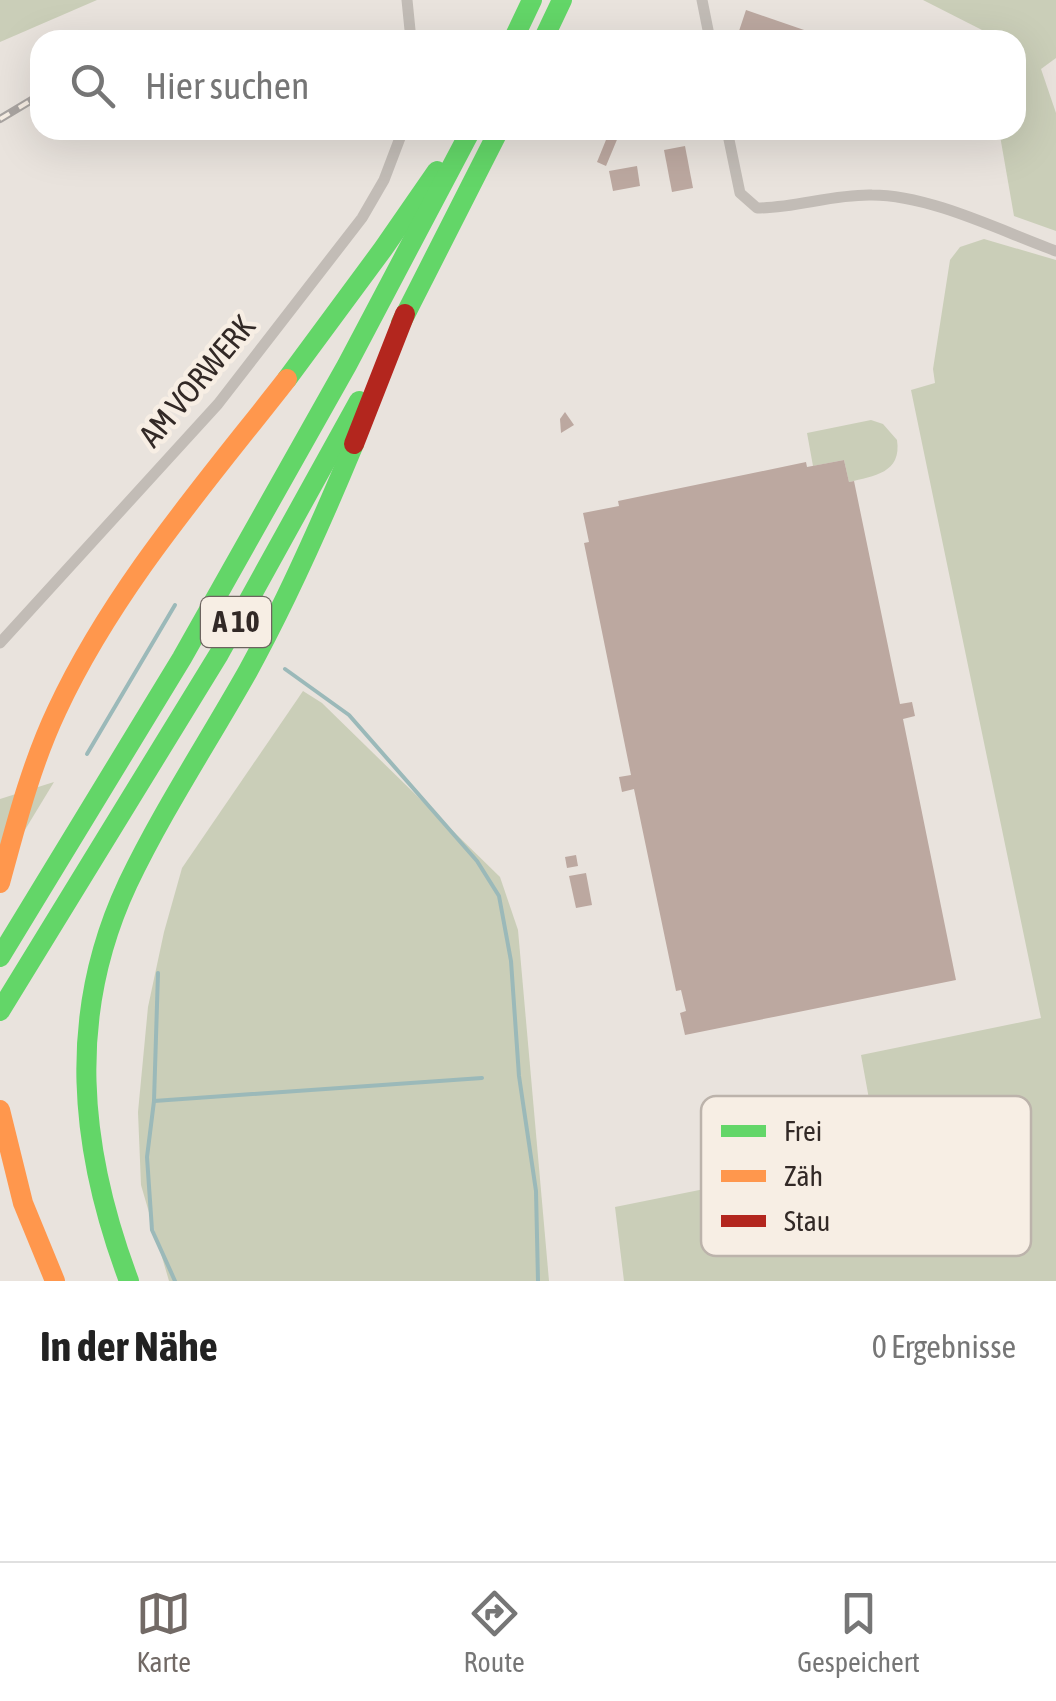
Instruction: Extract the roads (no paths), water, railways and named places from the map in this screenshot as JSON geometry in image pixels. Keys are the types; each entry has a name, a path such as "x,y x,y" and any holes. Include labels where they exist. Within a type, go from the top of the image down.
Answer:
{"highway":[{"path":"518,30 532,0"},
{"path":"548,30 562,0"},
{"path":"0,883 36,760 57,709 146,562 334,318 439,167 464,140"},
{"name":"A 10","path":"0,957 182,658 347,365 466,140"},
{"name":"A 10","path":"0,1011 219,654 406,314 494,140"},
{"path":"128,1281 100,1202 84,1092 90,1008 100,960 127,886 268,635 374,398 406,314"},
{"path":"0,1110 22,1203 55,1281"}],"street":[{"path":"407,0 410,30"},
{"path":"702,0 708,30"},
{"name":"AM VORWERK","path":"0,643 218,404 362,218 384,180 399,140"},
{"path":"729,140 740,193 757,208 851,195 895,197 1056,251"}],"waterway":[{"path":"87,754 175,605"},
{"path":"285,669 349,715 477,861 499,896 511,961 519,1076 536,1191 538,1281"},
{"path":"158,973 154,1101 147,1157 152,1230 175,1281"},
{"path":"154,1101 482,1078"}],"railway":[{"path":"0,119 30,101"}]}
